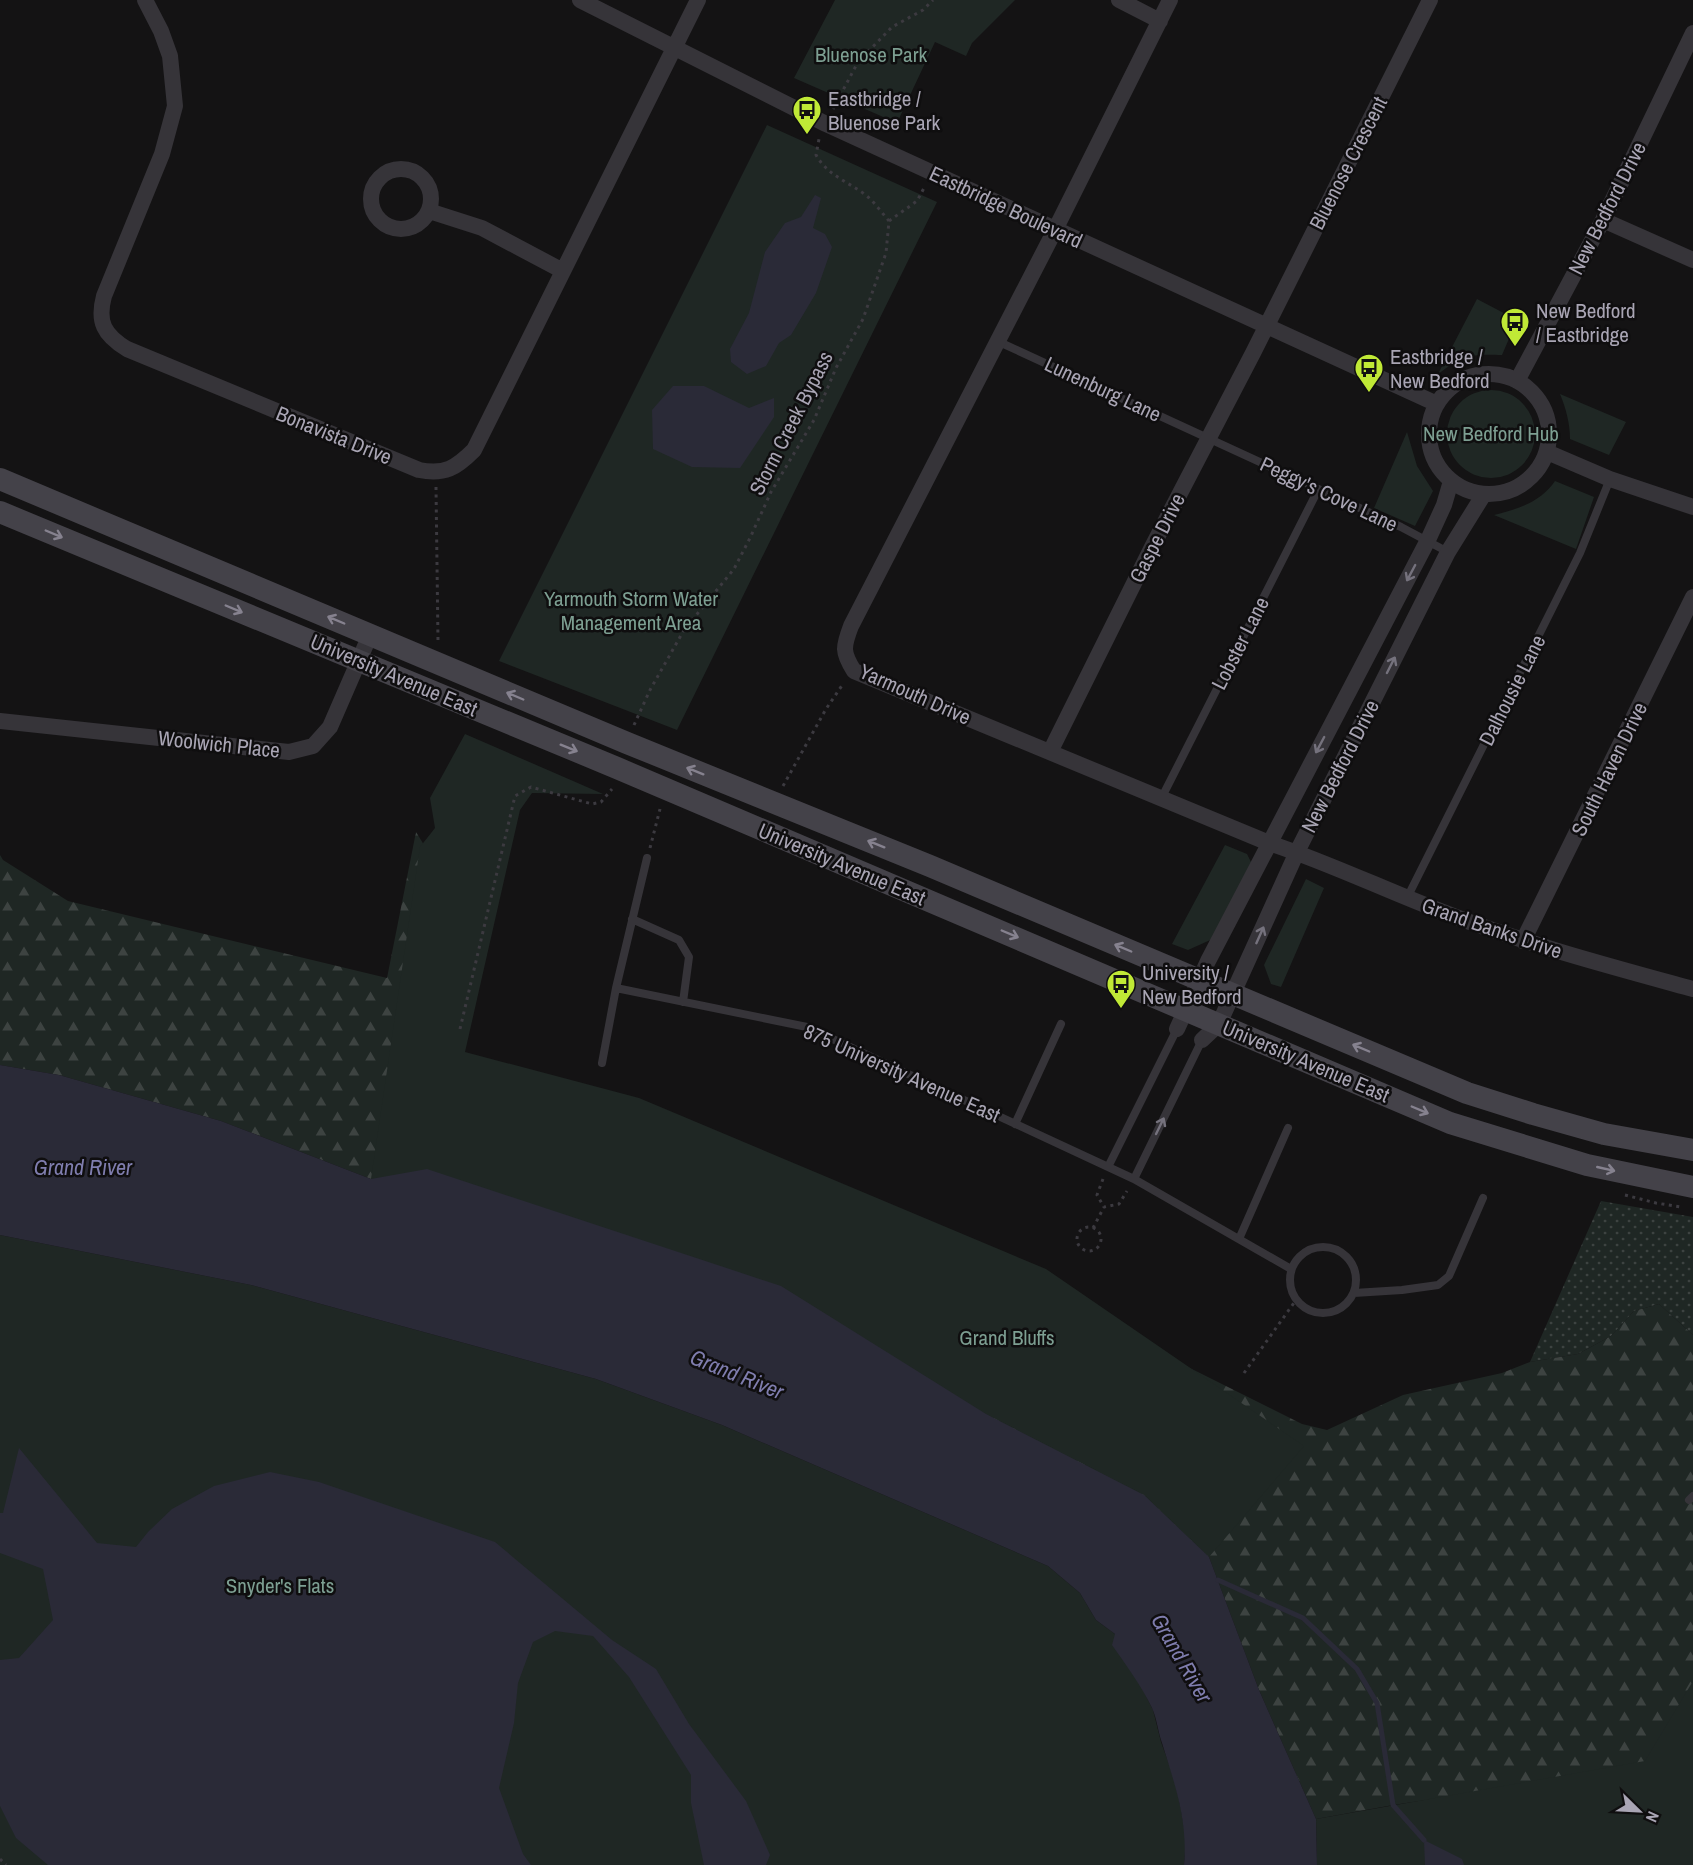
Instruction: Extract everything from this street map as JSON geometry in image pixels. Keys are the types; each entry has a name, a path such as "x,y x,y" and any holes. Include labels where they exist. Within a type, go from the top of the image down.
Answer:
{"main road":[{"name":"University Avenue East","path":"0,479 627,743 930,866 1467,1093 1604,1134 1693,1150"},
{"name":"University Avenue East","path":"0,512 359,661 1181,1019 1219,1024 1450,1123 1587,1165 1693,1187"}],"street":[{"name":"Bonavista Drive","path":"145,0 170,56 175,106 162,154 104,296 100,312 104,329 114,341 127,349 419,470 436,473"},
{"name":"Eastbridge Boulevard","path":"580,0 826,124 1437,404"},
{"path":"436,473 460,464 474,450 698,0"},
{"path":"1119,0 1160,21"},
{"path":"1055,230 1170,0"},
{"name":"Bluenose Crescent","path":"1266,327 1430,0"},
{"name":"New Bedford Drive","path":"1517,381 1603,220 1693,33"},
{"path":"429,211 482,228 563,271"},
{"path":"1603,220 1693,260"},
{"name":"Yarmouth Drive","path":"1055,230 851,626 845,641 845,657 854,671 1269,843 1297,852"},
{"name":"Gaspe Drive","path":"1050,752 1266,327"},
{"path":"1489,373 1517,381 1532,391 1545,411 1550,437 1547,452 1534,474 1523,484 1509,491 1484,494 1469,491 1451,481 1439,467 1431,448 1430,426 1437,404 1446,392 1462,380 1475,375 1489,373"},
{"path":"1547,452 1610,479 1693,507"},
{"name":"New Bedford Drive","path":"1181,1019 1269,843 1428,540 1444,505 1451,481"},
{"name":"New Bedford Drive","path":"1202,1040 1219,1024 1297,852 1448,552 1484,494"},
{"name":"South Haven Drive","path":"1523,941 1693,597"},
{"name":"Woolwich Place","path":"0,721 289,752 313,746 330,727 370,635"},
{"name":"Grand Banks Drive","path":"1297,852 1407,899 1523,941 1693,988"}],"lane":[{"name":"Lunenburg Lane","path":"997,341 1208,438"},
{"name":"Peggy's Cove Lane","path":"1208,438 1428,540 1448,552"},
{"name":"Dalhousie Lane","path":"1407,899 1581,554 1610,479"},
{"name":"Lobster Lane","path":"1162,797 1318,490"},
{"path":"602,1063 616,988 647,858"},
{"path":"633,919 679,940 689,957 682,1002"},
{"name":"875 University Avenue East","path":"616,988 807,1027 1134,1179 1292,1269"},
{"path":"1108,1167 1181,1019"},
{"name":"875 University Avenue East","path":"1015,1124 1061,1024"},
{"path":"1134,1179 1202,1040"},
{"path":"1239,1239 1288,1128"},
{"path":"1354,1293 1438,1285 1449,1276 1483,1198"},
{"path":"1314,1248 1335,1249 1351,1262 1356,1282 1354,1293 1341,1308 1332,1312 1312,1312 1296,1300 1291,1290 1292,1269 1304,1253 1314,1248"}],"path":[{"path":"832,111 858,62 892,27 923,10 933,0"},
{"path":"820,138 816,146 816,155 822,166 835,177 868,197 889,221 917,201 933,174"},
{"name":"Storm Creek Bypass","path":"633,729 650,690 684,630 734,569 771,492 814,420 836,368 863,319 886,253 889,221"},
{"path":"436,473 438,641"},
{"path":"783,786 837,690 854,671"},
{"path":"460,1029 515,796 531,787 592,804 601,802 612,789"},
{"path":"647,858 660,809"},
{"path":"1104,1207 1097,1195 1108,1167"},
{"path":"1104,1207 1119,1204 1134,1179"},
{"path":"1093,1228 1104,1207"},
{"path":"1093,1228 1100,1236 1100,1244 1087,1251 1080,1247 1077,1236 1082,1230 1093,1228"},
{"path":"1244,1373 1296,1300"},
{"path":"0,1859 6,1865"}],"green space":[{"name":"Bluenose Park","path":"835,0 1015,0 972,43 966,56 935,42 897,123 794,78"},
{"name":"Yarmouth Storm Water Management Area","path":"767,125 937,202 677,730 499,661"},
{"name":"New Bedford Hub","path":"1477,299 1517,320 1502,355 1482,355 1461,359 1438,374"},
{"name":"New Bedford Hub","path":"1491,390 1508,393 1522,403 1532,417 1535,434 1532,451 1522,465 1508,475 1491,478 1474,475 1460,465 1450,451 1447,434 1450,417 1460,403 1474,393"},
{"name":"New Bedford Hub","path":"1560,394 1626,422 1609,455 1570,439 1567,416"},
{"name":"New Bedford Hub","path":"1407,432 1417,466 1433,491 1415,526 1374,508"},
{"name":"New Bedford Hub","path":"1555,481 1594,497 1576,549 1494,515 1536,499"},
{"name":"Grand Bluffs","path":"465,734 603,794 532,793 520,810 465,1052 639,1098 1046,1269 1304,1446 1209,1557 1144,1495 986,1414 371,1179 420,847 435,828 430,798"},
{"path":"416,832 440,871 431,1074 855,1201 1302,1424 1327,1430 1403,1395 1502,1373 1530,1362 1578,1354 1611,1336 1634,1311 1659,1304 1693,1335 1693,1760 1393,1805 1316,1819 1259,1690 1209,1557 371,1179 221,1121 59,1075 0,1065 0,855 3,860 68,901 387,978"},
{"path":"1225,845 1247,854 1252,864 1217,937 1188,950 1172,944"},
{"path":"1306,879 1324,888 1281,987 1271,984 1264,965"},
{"path":"1601,1201 1693,1217 1693,1335 1659,1304 1634,1311 1611,1336 1578,1354 1530,1362"},
{"name":"Snyder's Flats","path":"0,1235 251,1285 596,1379 722,1425 1048,1566 1080,1593 1096,1620 1115,1634 1153,1710 1181,1809 1186,1840 1184,1865 0,1865"},
{"path":"1693,1681 1693,1865 1317,1865 1316,1819 1645,1761"}],"water":[{"path":"815,195 821,198 813,228 825,234 832,247 816,293 791,335 779,343 766,366 747,374 731,362 730,349 749,313 765,252 785,223 801,217"},
{"path":"673,386 704,386 749,408 774,398 774,417 740,468 692,467 653,449 652,410"},
{"name":"Grand River","path":"0,1065 59,1075 221,1121 371,1179 427,1169 781,1286 986,1414 1144,1495 1209,1557 1259,1690 1316,1819 1317,1865 1184,1865 1184,1833 1179,1803 1152,1708 1112,1645 1115,1634 1096,1620 1080,1593 1048,1566 722,1425 596,1379 251,1285 0,1235"},
{"path":"19,1448 97,1543 136,1547 172,1509 214,1486 270,1472 319,1482 495,1542 612,1640 656,1669 689,1724 746,1801 770,1855 766,1865 704,1865 691,1803 691,1775 629,1677 593,1636 555,1631 533,1642 518,1683 514,1723 499,1788 523,1854 531,1865 48,1865 16,1838 0,1806 0,1660 19,1658 53,1620 43,1569 0,1553 0,1513 3,1513"},
{"path":"1424,1840 1462,1859 1464,1865 1425,1865"}],"waterway":[{"path":"1218,1580 1303,1618 1357,1669 1377,1703 1393,1805 1424,1840"}],"place":[{"name":"Eastbridge / Bluenose Park","path":"807,136"},
{"name":"New Bedford / Eastbridge","path":"1515,348"},
{"name":"Eastbridge / New Bedford","path":"1369,394"},
{"name":"University / New Bedford","path":"1121,1010"}]}
